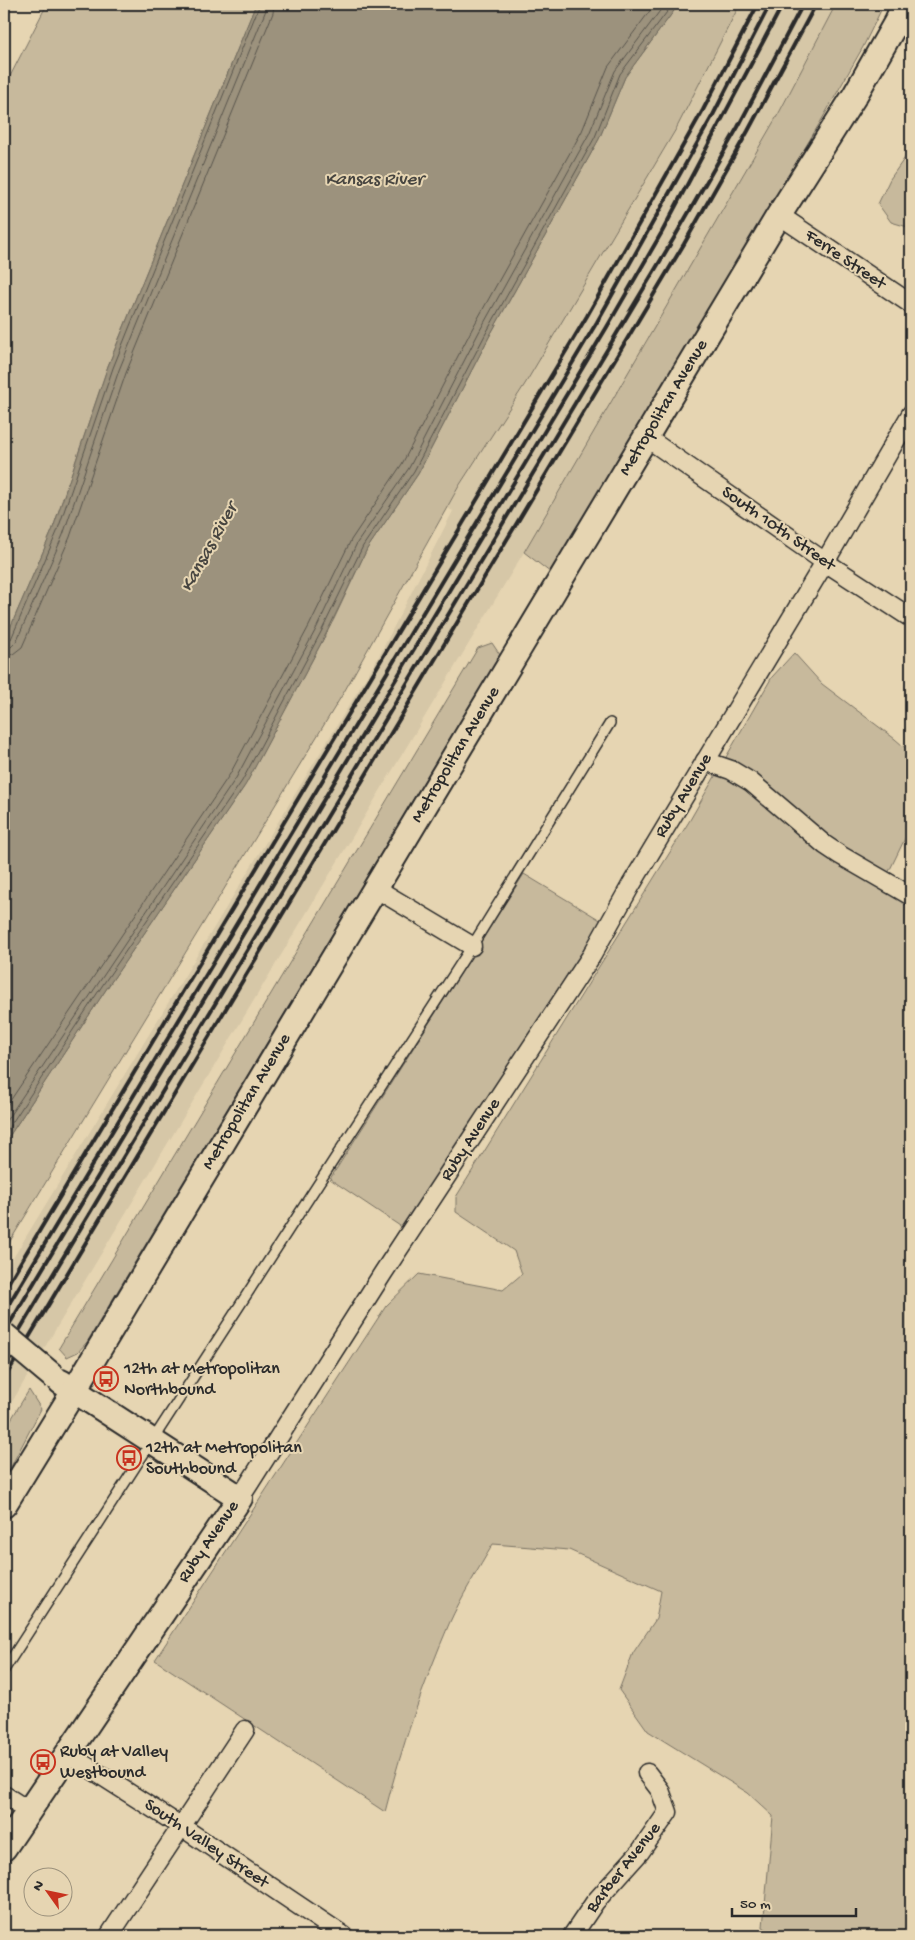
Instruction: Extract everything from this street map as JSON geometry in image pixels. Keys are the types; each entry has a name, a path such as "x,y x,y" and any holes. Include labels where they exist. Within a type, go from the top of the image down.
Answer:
{"main road":[{"name":"Metropolitan Avenue","path":"4,1505 647,438 779,215 855,95 897,21 904,4"},
{"path":"4,1335 54,1377 74,1391 240,1498"},
{"name":"Ruby Avenue","path":"4,1848 240,1498"}],"street":[{"name":"Ferre Street","path":"779,215 911,304"},
{"name":"Ruby Avenue","path":"240,1498 377,1281 567,995 911,414"},
{"name":"South 10th Street","path":"647,438 825,562 911,618"},
{"path":"705,761 731,770 752,782 825,845 911,896"},
{"path":"375,888 472,946"},
{"path":"109,1936 245,1730"},
{"name":"South Valley Street","path":"66,1754 182,1827 344,1936"},
{"name":"Barber Avenue","path":"572,1936 596,1902 640,1852 668,1812 660,1790 647,1773"},
{"path":"4,1795 29,1811"}],"lane":[{"path":"4,1670 472,946 610,723"}],"shaded area":[{"path":"47,4 256,4 108,366 52,531 4,642 4,88"},
{"path":"679,4 740,4 676,129 525,384 459,486 344,692 4,1251 4,1144 109,985 244,787 334,619 367,549 418,474 489,337 599,139 625,77"},
{"path":"740,4 836,4 780,111 524,552 4,1415 4,1273 379,656 453,511 447,508 459,486 525,384 676,129"},
{"path":"836,4 884,4 863,47 821,121 551,573 524,552 780,111"},
{"path":"911,149 911,228 891,222 878,204 890,179"},
{"path":"492,643 500,655 87,1342 78,1352 67,1357 59,1348 478,648"},
{"path":"794,653 822,684 911,753 911,826 881,888 911,904 911,1936 777,1936 763,1927 773,1816 748,1793 648,1731 619,1690 633,1653 656,1619 661,1591 569,1550 493,1544 459,1604 439,1647 405,1740 385,1812 155,1660 386,1306 419,1274 503,1290 522,1274 514,1251 456,1212 456,1197 690,820 772,677"},
{"path":"524,874 602,921 403,1228 330,1179"},
{"path":"29,1390 41,1409 4,1480 4,1431"}],"water":[{"name":"Kansas River","path":"256,4 679,4 625,77 599,139 489,337 418,474 367,549 326,634 246,784 109,985 4,1144 4,642 52,531 108,366"}],"railway":[{"path":"4,1290 587,316 703,110 758,4"},
{"path":"4,1312 597,322 713,115 770,4"},
{"path":"4,1333 607,327 662,232 783,4"},
{"path":"4,1356 674,238 738,127 803,4"},
{"path":"4,1379 684,244 748,131 816,4"}],"place":[{"name":"12th at Metropolitan Northbound","path":"106,1379"},
{"name":"12th at Metropolitan Southbound","path":"129,1458"},
{"name":"Ruby at Valley Westbound","path":"43,1762"}]}
